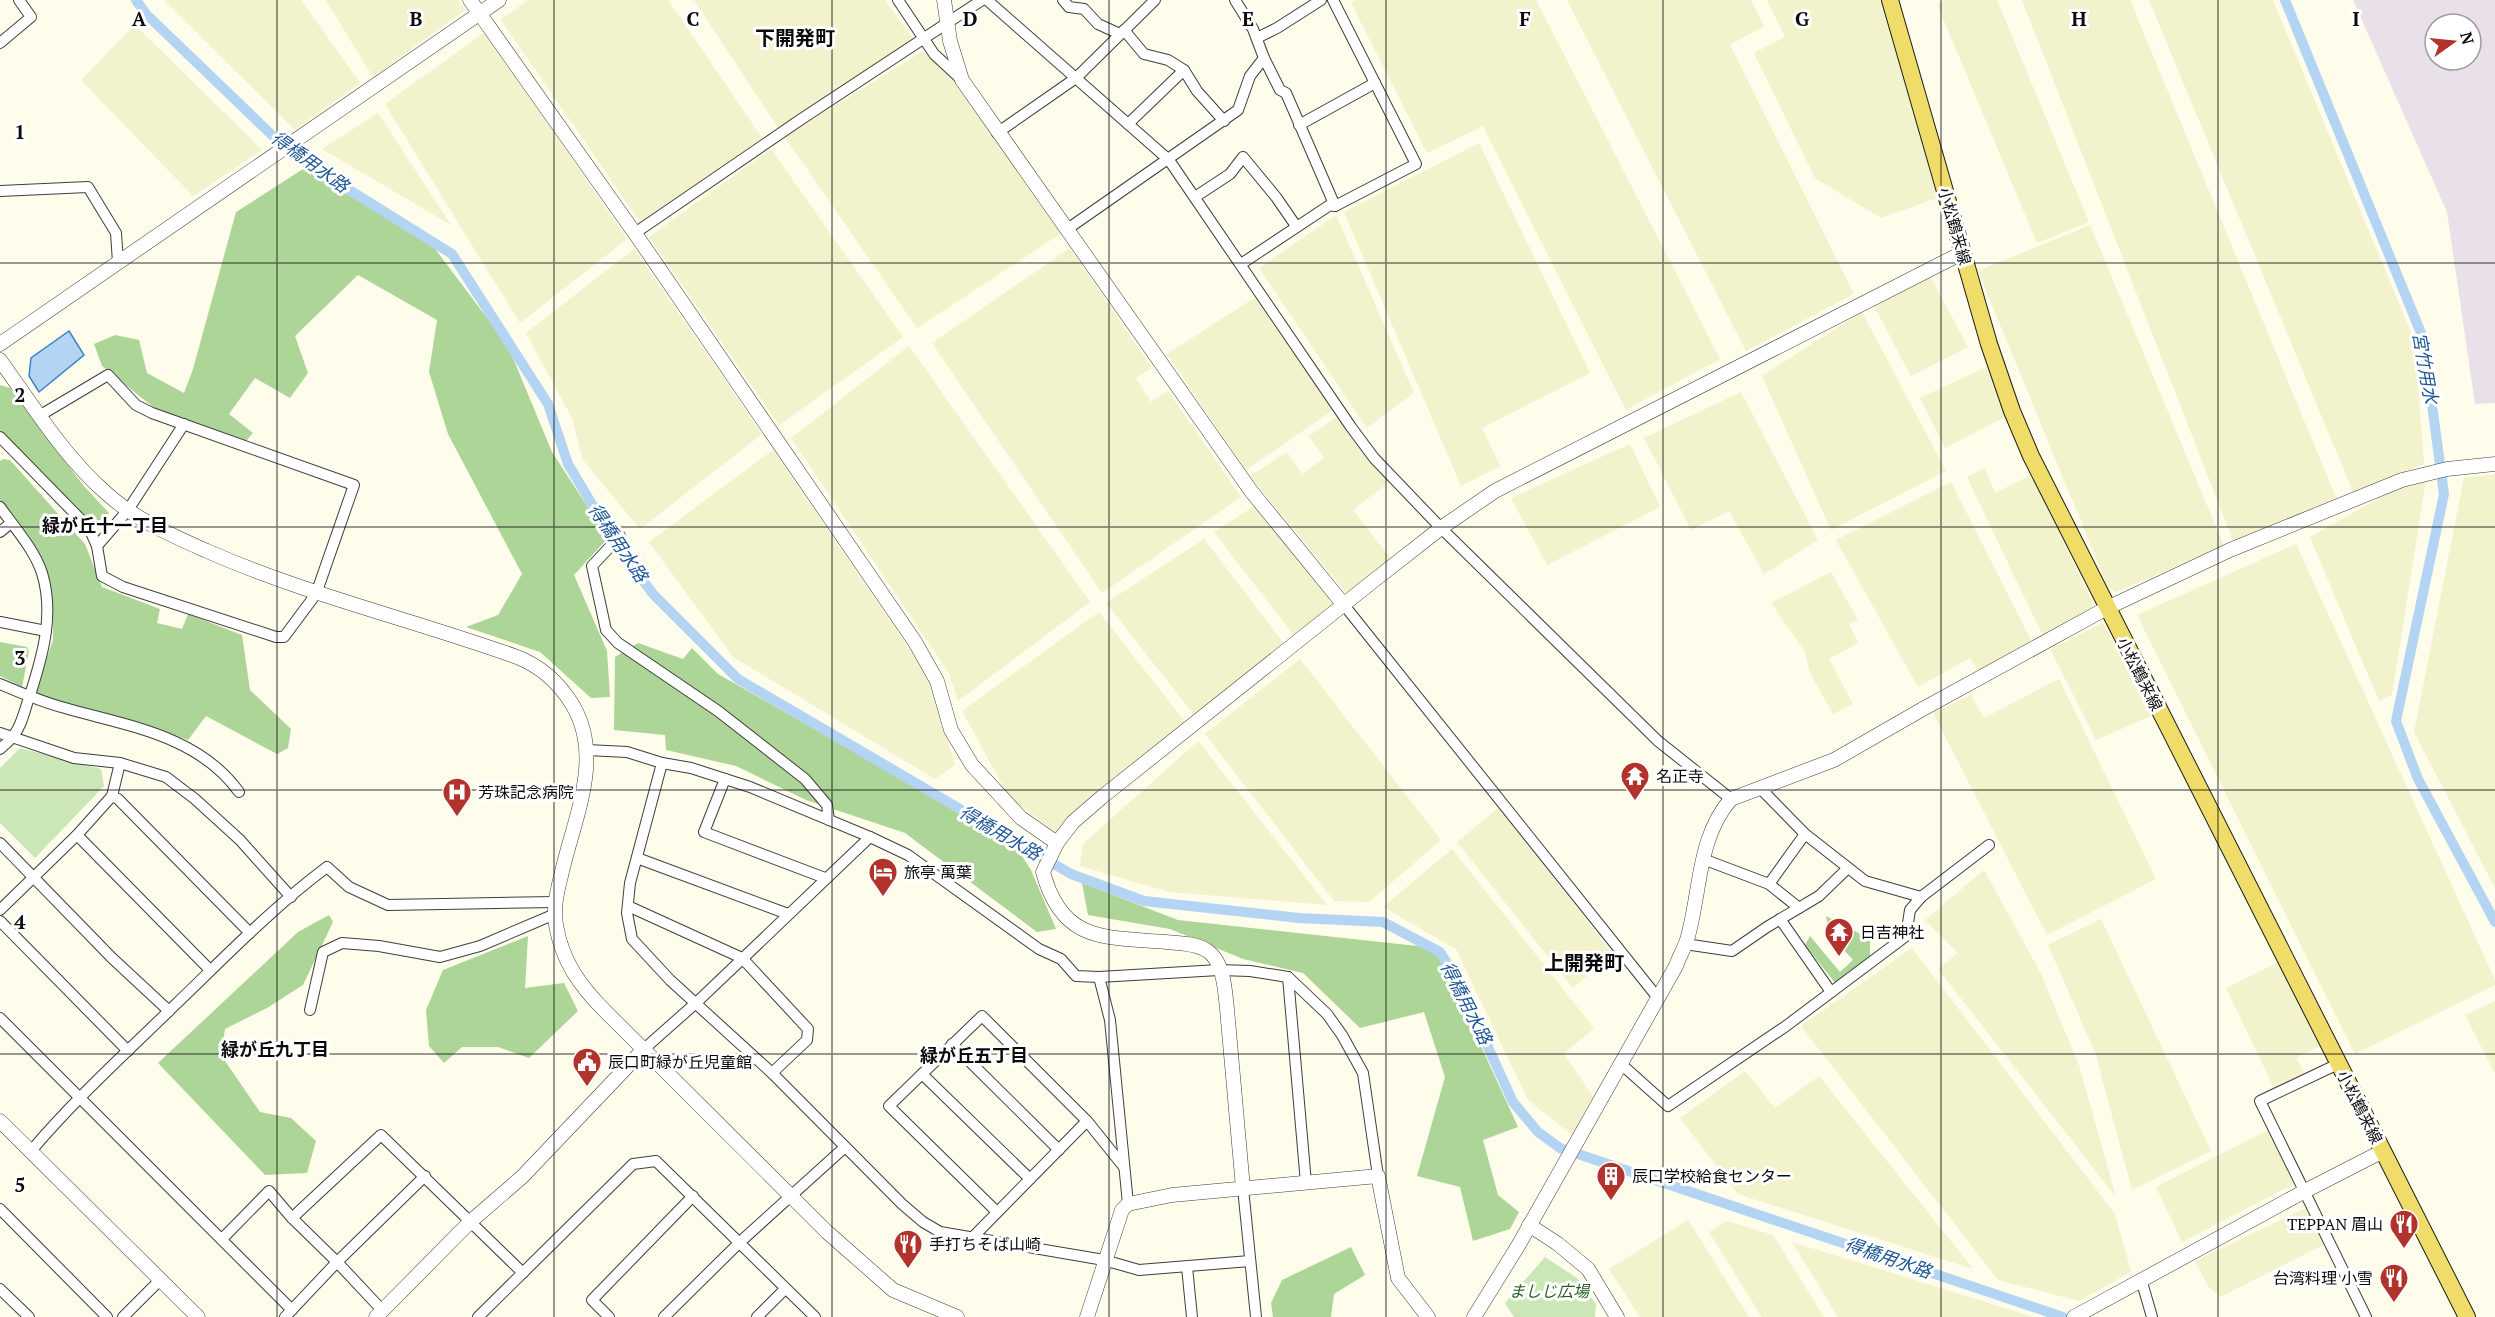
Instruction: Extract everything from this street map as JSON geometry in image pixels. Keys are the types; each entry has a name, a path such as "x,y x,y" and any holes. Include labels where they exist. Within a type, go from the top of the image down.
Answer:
{"main road":[{"name":"小松鶴来線","path":"1890,0 1989,344 2012,411 2031,456 2467,1317"}],"street":[{"path":"0,43 31,17 19,0"},
{"path":"470,0 635,233 929,663 938,681 951,730 972,765 1021,818 1054,849"},
{"path":"0,344 499,0"},
{"path":"898,0 934,54 962,80 1065,230 1251,491 1658,998"},
{"path":"944,0 950,41 962,80"},
{"path":"635,233 947,21 988,0 1169,160 1374,458 1441,528 1658,741 1731,798"},
{"path":"1063,0 1069,8 1084,9 1098,24 1122,32 1144,54 1168,60 1184,70 1197,91 1224,121"},
{"path":"998,133 1076,78 1155,0"},
{"path":"1235,0 1257,38 1280,90 1286,93 1335,206"},
{"path":"1257,38 1321,0"},
{"path":"1241,264 1296,226 1330,206 1335,206 1416,164 1333,0"},
{"path":"1065,230 1238,110 1250,76 1264,58"},
{"path":"1128,124 1184,70"},
{"path":"1299,125 1375,83"},
{"path":"1195,197 1230,174 1243,157 1276,197 1296,226"},
{"path":"0,191 88,187 116,234 118,262"},
{"path":"1256,1317 1227,1009 1223,981 1215,959 1207,950 1183,943 1096,935 1082,930 1059,908 1048,890 1043,872 1054,849 1073,822 1086,810 1441,528 1495,491 1962,253"},
{"path":"0,360 78,466 105,493 152,526 250,570 316,594 446,632 528,662 559,685 579,719 587,750 584,787 555,908 564,956 575,977 588,993 827,1232 893,1290 957,1317"},
{"path":"0,437 89,528 97,546 102,576 123,587 276,637 284,637 316,594 354,485 136,405 108,375 39,416"},
{"path":"97,546 128,510 184,424"},
{"path":"1474,1317 1621,1064 1685,944 1703,859 1720,811 1731,798 1834,760 2107,608 2230,550 2402,480 2447,468 2495,464"},
{"path":"0,507 42,572 47,601 46,631 38,673 20,725 14,736 0,749"},
{"path":"0,532 11,523"},
{"path":"620,536 592,566 606,630 618,644 718,711 805,779 827,805 829,820"},
{"path":"0,622 46,631"},
{"path":"0,684 65,708 148,730 200,755 226,774 239,792"},
{"path":"0,733 74,758 120,762 166,777 195,799 240,840 291,897"},
{"path":"587,750 627,752 662,763 691,768 725,779 870,837 908,855 1039,949 1061,959 1076,976 1250,970 1288,977 1327,1014 1342,1035 1363,1073 1378,1176 1398,1278 1428,1317"},
{"path":"0,910 112,796 120,762"},
{"path":"662,763 630,883 628,906 632,939 670,980 697,1002 772,1073 902,1204 923,1222 940,1232 1104,1260 1139,1270 1250,1261"},
{"path":"725,779 704,832 825,878"},
{"path":"1760,788 1805,834 1865,881 1921,897"},
{"path":"112,796 250,933"},
{"path":"1769,884 1805,834"},
{"path":"76,835 210,970"},
{"path":"222,1239 269,1191 292,1218 337,1262 379,1313 470,1222 522,1177 644,1049 697,1002 870,837"},
{"path":"0,843 112,958 169,1011"},
{"path":"1621,1064 1668,1106 1786,1026 1906,936 1910,910 1921,897 1989,845"},
{"path":"637,858 788,914"},
{"path":"1703,859 1769,884 1798,908"},
{"path":"31,1151 79,1099 210,970 303,884 327,867 349,887 388,905 555,908"},
{"path":"1685,944 1732,951 1819,896 1848,868"},
{"path":"628,906 742,958 808,1029 807,1040 772,1073"},
{"path":"310,1010 323,952 342,943 379,946 440,957 480,946 555,908"},
{"path":"1780,919 1832,992"},
{"path":"0,921 128,1051"},
{"path":"1099,977 1110,1020 1128,1204"},
{"path":"1288,977 1306,1183"},
{"path":"997,1212 889,1106 982,1016 1087,1121 1124,1167"},
{"path":"0,1018 196,1216 222,1239 288,1313 425,1176"},
{"path":"952,1044 1059,1149"},
{"path":"2338,1064 2260,1101 2366,1317"},
{"path":"922,1074 1030,1179"},
{"path":"0,1121 198,1317"},
{"path":"972,1238 1087,1121"},
{"path":"292,1218 381,1135 523,1273"},
{"path":"664,1317 740,1242 845,1147"},
{"path":"2078,1314 2383,1151"},
{"path":"478,1317 633,1164 656,1161 815,1317"},
{"path":"1087,1317 1122,1210 1128,1204 1172,1195 1378,1176"},
{"path":"609,1317 592,1300 693,1196"},
{"path":"0,1209 107,1317"},
{"path":"1529,1225 1558,1244 1588,1269 1617,1317"},
{"path":"1187,1267 1192,1317"},
{"path":"2141,1279 2152,1317"},
{"path":"123,1317 160,1280"},
{"path":"0,1289 29,1317"},
{"path":"757,1317 785,1289"}],"shaded area":[{"path":"2353,0 2495,0 2495,403 2475,404 2447,212"}],"green space":[{"path":"164,0 301,0 360,83 295,130"},
{"path":"326,0 458,0 465,10 373,77"},
{"path":"528,0 668,0 763,139 645,229 501,20"},
{"path":"694,0 885,0 913,39 779,129"},
{"path":"1356,0 1536,0 1720,359 1626,410 1483,126 1427,153 1351,3"},
{"path":"1567,0 1751,0 1764,26 1730,45 1854,294 1746,351"},
{"path":"1767,0 1882,0 1937,198 1881,218 1815,178 1754,53 1785,37"},
{"path":"1947,0 1997,0 2089,222 2037,243 1937,4"},
{"path":"2022,0 2130,0 2337,500 2234,543"},
{"path":"2149,0 2273,0 2412,335 2424,464 2353,492"},
{"path":"135,25 262,150 193,196 81,80"},
{"path":"485,32 627,239 520,323 385,104"},
{"path":"923,51 958,84 1063,232 917,328 785,137"},
{"path":"378,113 451,225 322,149"},
{"path":"1479,143 1590,373 1482,428 1500,466 1461,486 1344,212"},
{"path":"771,149 903,337 779,425 649,237"},
{"path":"303,169 430,242 508,346 552,452 608,538 574,575 607,651 610,697 591,698 540,652 466,627 498,615 522,574 448,434 429,372 437,320 358,275 295,336 308,373 290,398 255,378 229,414 253,433 246,441 158,411 102,366 94,344 115,335 139,340 147,373 184,393 193,369 236,212"},
{"path":"1336,215 1414,393 1367,428 1259,268"},
{"path":"2090,225 2224,546 2116,592 2108,587 1978,271"},
{"path":"1070,248 1152,368 1136,378 1151,402 1168,391 1241,497 1102,593 932,343"},
{"path":"634,249 762,434 640,529 583,460 572,418 526,333"},
{"path":"1930,276 1968,347 1911,376 1874,306"},
{"path":"1256,297 1333,410 1246,470 1167,354"},
{"path":"1862,312 1946,471 1831,530 1762,376"},
{"path":"909,346 1090,602 958,701 949,673 791,438"},
{"path":"1986,367 2005,417 1945,448 1920,398"},
{"path":"0,385 10,388 83,485 109,513 98,529 0,430"},
{"path":"1741,392 1818,540 1764,574 1729,511 1691,530 1644,438"},
{"path":"1338,416 1389,482 1353,510 1393,561 1349,596 1250,476 1287,452 1302,474 1324,458 1309,436"},
{"path":"1630,444 1660,507 1547,565 1511,498"},
{"path":"773,450 929,678 955,765 935,779 733,657 649,542"},
{"path":"10,460 85,544 102,587 160,609 157,623 182,629 188,614 242,635 250,690 291,729 288,748 277,754 206,716 188,740 153,727 34,695 53,640 52,595 44,569 0,501 0,461"},
{"path":"1984,468 1995,493 2031,475 2093,603 2089,613 2043,636 1967,477"},
{"path":"2495,474 2495,888 2414,732 2464,478"},
{"path":"2426,480 2392,695 2379,701 2310,537 2399,487"},
{"path":"1951,482 2033,644 1979,672 1970,658 1918,687 1836,540"},
{"path":"1256,505 1338,604 1295,637 1214,532"},
{"path":"1204,539 1285,645 1195,716 1106,603"},
{"path":"2296,544 2495,980 2495,985 2355,1054 2137,615"},
{"path":"1831,572 1858,620 1849,624 1858,643 1829,659 1853,704 1833,714 1810,673 1805,652 1771,603"},
{"path":"1099,612 1186,723 1056,832 1009,797 962,711"},
{"path":"2103,623 2151,716 2096,740 2050,649"},
{"path":"0,642 27,647 29,651 22,687 0,676"},
{"path":"638,643 683,659 692,648 718,674 1013,842 1031,870 1056,929 1037,932 905,833 806,800 736,766 666,750 665,735 614,730 615,657"},
{"path":"1300,659 1441,840 1369,902 1334,901 1205,734"},
{"path":"2059,679 2156,879 2047,935 1933,713 1971,695 1984,718"},
{"path":"1198,741 1327,905 1169,892 1080,866 1083,844"},
{"path":"20,748 101,769 104,786 35,858 0,823 0,768"},
{"path":"1498,808 1613,954 1573,988 1457,842"},
{"path":"1452,849 1594,1028 1564,1054 1593,1096 1572,1135 1528,1100 1456,949 1383,907"},
{"path":"1984,870 2041,974 2079,1065 2116,1197 1938,969 1958,953 1925,920"},
{"path":"1082,883 1178,920 1436,948 1518,1127 1483,1140 1498,1195 1519,1212 1510,1229 1473,1241 1460,1187 1417,1176 1445,1077 1424,1012 1360,1028 1303,973 1243,959 1170,929 1088,915"},
{"path":"329,915 333,922 303,985 267,1008 225,1029 221,1055 260,1112 291,1118 316,1141 307,1173 265,1175 158,1063 298,932"},
{"path":"1826,916 1870,939 1870,956 1836,984 1805,945 1810,936 1840,972 1853,960 1829,934"},
{"path":"2101,919 2211,1151 2132,1190 2095,1052 2048,945"},
{"path":"528,936 525,988 564,983 578,1011 529,1058 498,1047 462,1047 444,1063 429,1046 426,1010 443,970"},
{"path":"1912,948 2115,1214 2131,1272 2079,1301 1998,1280 1801,1026"},
{"path":"2279,962 2320,1046 2296,1058 2305,1074 2275,1090 2226,988"},
{"path":"2495,1001 2495,1074 2465,1015"},
{"path":"1745,1071 1775,1108 1819,1076 1973,1269 1738,1194 1680,1118"},
{"path":"2268,1130 2294,1184 2182,1242 2156,1187"},
{"path":"2308,1207 2325,1244 2220,1297 2208,1286 2195,1261"},
{"path":"1688,1220 1749,1317 1640,1317 1609,1269"},
{"path":"1727,1221 1773,1235 1824,1317 1762,1317 1709,1232"},
{"path":"1792,1242 2034,1317 1838,1317"},
{"path":"1351,1247 1365,1275 1334,1294 1331,1317 1273,1317 1271,1303 1282,1280"},
{"name":"ましじ広場","path":"1545,1257 1577,1278 1596,1304 1595,1317 1514,1317 1505,1303"}],"water":[{"path":"69,331 84,355 39,392 29,376 31,358"}],"waterway":[{"name":"得橋用水路","path":"136,0 146,14 276,139 311,166 452,254 548,404 568,464 614,541 653,594 738,679 1071,874 1144,901 1299,918 1383,922 1440,952 1457,979 1513,1102 1538,1132 1560,1148 2063,1317"},
{"name":"宮竹用水","path":"2285,0 2423,338 2444,494 2396,721 2418,779 2495,922"}],"place":[{"name":"名正寺","path":"1635,802"},
{"name":"芳珠記念病院","path":"457,818"},
{"name":"旅亭 萬葉","path":"883,898"},
{"name":"日吉神社","path":"1839,958"},
{"name":"辰口町緑が丘児童館","path":"587,1088"},
{"name":"辰口学校給食センター","path":"1611,1202"},
{"name":"TEPPAN 眉山","path":"2404,1250"},
{"name":"手打ちそば山崎","path":"908,1270"},
{"name":"台湾料理 小雪","path":"2394,1304"}],"district":[{"name":"下開発町","path":"795,38"},
{"name":"緑が丘十一丁目","path":"105,526"},
{"name":"上開発町","path":"1584,963"},
{"name":"緑が丘九丁目","path":"275,1050"},
{"name":"緑が丘五丁目","path":"974,1056"}]}
